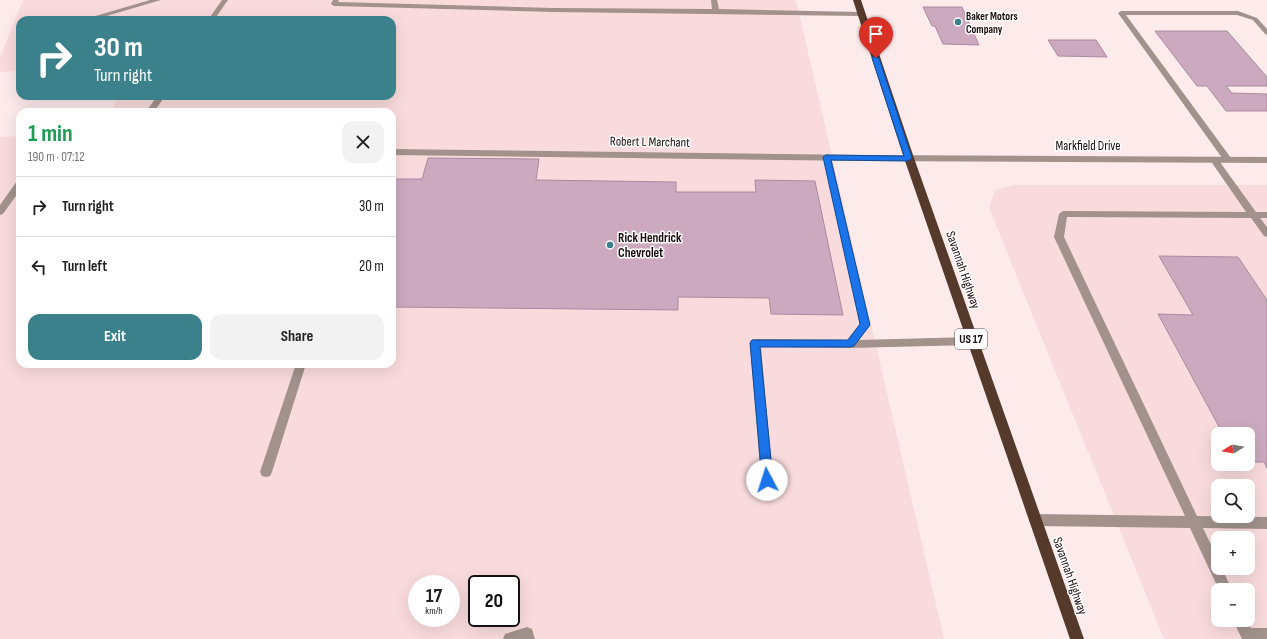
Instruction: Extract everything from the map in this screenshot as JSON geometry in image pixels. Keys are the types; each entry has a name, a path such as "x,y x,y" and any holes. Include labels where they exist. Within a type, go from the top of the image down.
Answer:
{"highway":[{"name":"Savannah Highway","path":"857,0 908,158 1076,639"}],"street":[{"path":"100,16 158,0"},
{"path":"214,16 225,0"},
{"path":"336,0 334,4 554,10 862,14"},
{"path":"714,0 716,11"},
{"path":"1228,160 1121,13 1238,13 1255,20 1267,33"},
{"name":"Robert L Marchant","path":"396,152 908,158"},
{"path":"826,157 865,325 850,344"},
{"name":"Markfield Drive","path":"908,158 1267,160"},
{"path":"1214,160 1267,234"},
{"path":"0,212 16,189"},
{"path":"1223,583 1059,237 1063,214 1267,215"},
{"path":"767,480 755,343 850,344 972,341"},
{"path":"266,472 300,368"},
{"path":"1035,520 1267,523"},
{"path":"1243,627 1248,637 1267,635"},
{"path":"510,639 527,634 528,639"}],"shaded area":[{"path":"23,0 796,0 944,639 0,639 0,137 16,136 16,368 396,368 396,108 111,108 118,100 396,100 396,16 17,16"},
{"path":"16,17 16,71 0,72 0,57"},
{"path":"1013,185 1267,185 1267,639 1164,639 989,208 995,190"}],"building":[{"path":"923,7 962,7 979,45 943,44 935,26 932,26"},
{"path":"1155,31 1227,31 1267,77 1267,86 1226,86 1232,93 1267,94 1267,111 1226,111 1207,86 1197,86"},
{"path":"1048,40 1096,40 1107,57 1058,56"},
{"name":"Rick Hendrick Chevrolet","path":"428,158 539,159 536,180 676,182 676,192 756,192 755,180 815,181 843,315 771,314 769,298 678,297 678,310 396,307 396,179 422,179"},
{"path":"1159,256 1238,257 1267,300 1267,468 1264,462 1255,462 1255,427 1219,427 1158,314 1193,315"}],"place":[{"name":"Baker Motors Company","path":"958,22"},
{"name":"Rick Hendrick Chevrolet","path":"610,245"}],"route":[{"path":"767,480 755,343 850,344 865,325 826,157 908,158 876,58"}]}
